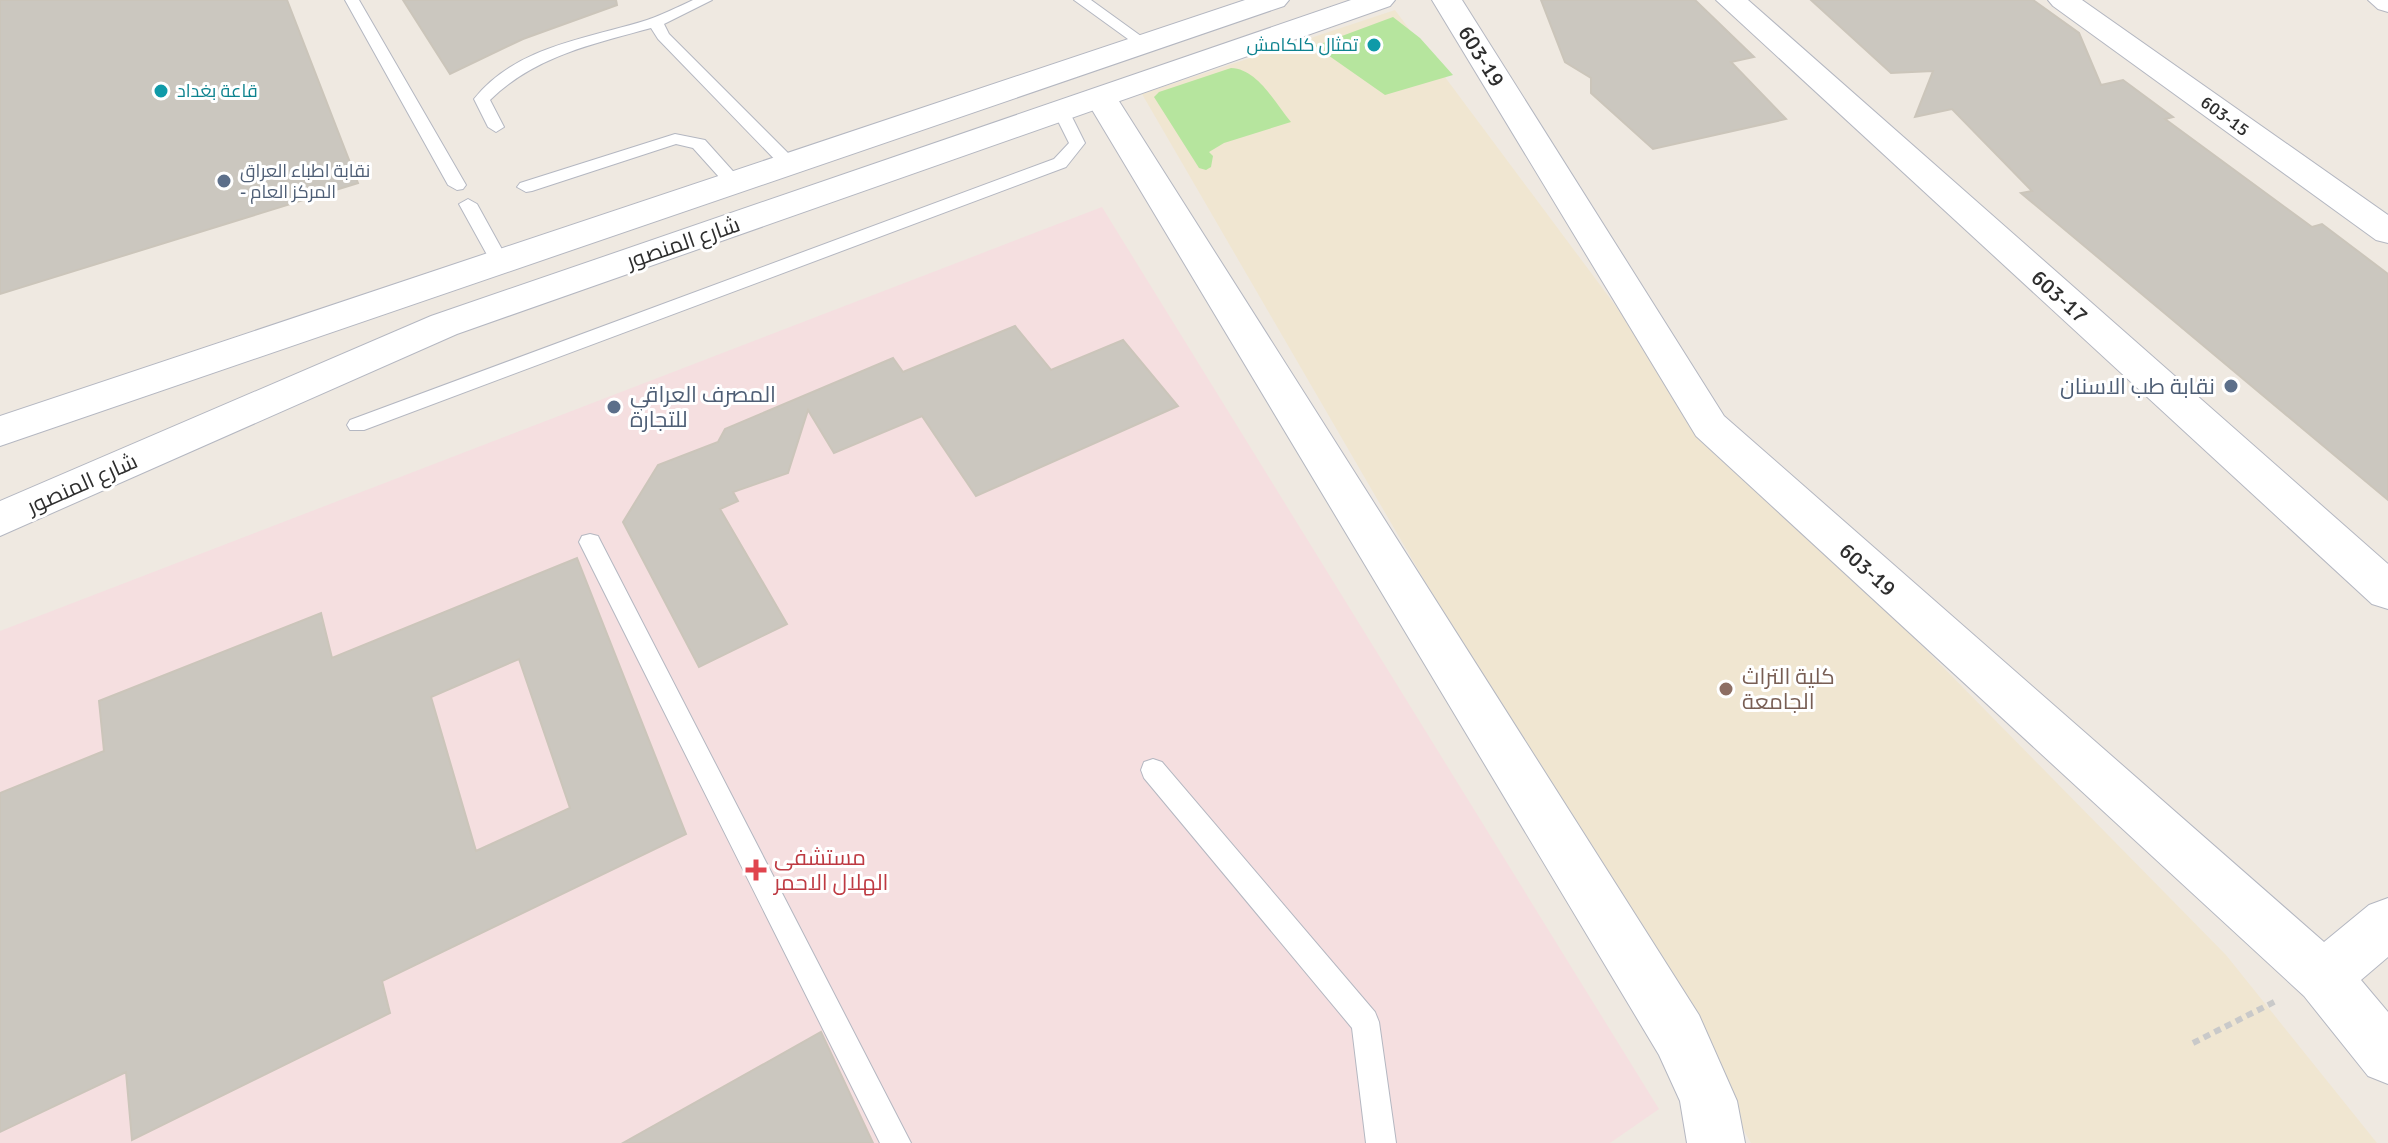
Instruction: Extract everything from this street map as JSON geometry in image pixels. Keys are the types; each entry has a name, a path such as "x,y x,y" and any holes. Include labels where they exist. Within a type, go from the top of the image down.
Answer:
{"street":[{"name":"شارع المنصور","path":"0,431 1274,0"},
{"name":"شارع المنصور","path":"0,519 444,325 1380,0"},
{"name":"603-19","path":"1447,0 1710,426 2323,977 2388,1056"},
{"name":"603-17","path":"1731,0 2388,591"},
{"name":"603-15","path":"2063,0 2388,232"},
{"path":"1081,104 1679,1035 1702,1080 1716,1143"},
{"path":"0,452 268,341"},
{"path":"2323,977 2388,923"}],"lane":[{"path":"352,0 457,185"},
{"path":"496,127 482,99 498,81 533,58 655,22 705,0"},
{"path":"1081,0 1144,44"},
{"path":"655,22 663,36 789,164"},
{"path":"357,425 1060,163 1077,143 1081,104"},
{"path":"526,187 675,139 699,144 734,183"},
{"path":"468,204 500,262"},
{"path":"590,542 896,1143"},
{"path":"1153,770 1365,1022 1381,1143"}],"path":[{"path":"2193,1043 2323,977"}],"shaded area":[{"name":"كلية التراث الجامعة","path":"1395,10 1703,423 2226,955 2377,1143 1751,1143 1142,94"},
{"name":"مستشفى الهلال الاحمر","path":"1102,207 1659,1109 1610,1143 0,1143 0,631"}],"green space":[{"path":"1393,17 1420,38 1453,75 1385,95 1315,46"},
{"path":"1231,68 1250,74 1258,81 1291,122 1224,143 1209,152 1213,156 1211,167 1206,170 1199,168 1154,97 1159,92"}],"building":[{"name":"قاعة بغداد","path":"0,0 287,0 358,183 0,294"},
{"path":"403,0 616,0 617,5 523,39 450,74"},
{"path":"1541,0 1695,0 1754,57 1731,62 1786,119 1653,149 1591,93 1591,78 1565,62"},
{"path":"1811,0 2033,0 2079,33 2101,85 2123,80 2173,117 2165,119 2312,227 2322,224 2388,274 2388,500 2021,193 2032,191 1952,109 1915,117 1933,71 1891,73"},
{"path":"1015,326 1051,370 1123,340 1178,406 976,496 922,416 834,453 808,410 788,473 733,492 738,501 720,509 787,624 699,667 623,522 658,465 718,442 725,429 893,358 903,372"},
{"path":"577,558 686,834 382,981 390,1013 132,1140 126,1072 0,1132 0,793 104,751 99,701 321,613 332,658","holes":["519,659 570,808 476,851 431,697"]},
{"path":"821,1032 873,1143 623,1143"}],"place":[{"name":"تمثال كلكامش","path":"1374,45"},
{"name":"قاعة بغداد","path":"161,91"},
{"name":"نقابة اطباء العراق - المركز العام","path":"224,181"},
{"name":"نقابة طب الاسنان","path":"2231,386"},
{"name":"المصرف العراقي للتجارة","path":"614,407"},
{"name":"كلية التراث الجامعة","path":"1726,689"},
{"name":"مستشفى الهلال الاحمر","path":"756,870"}]}
